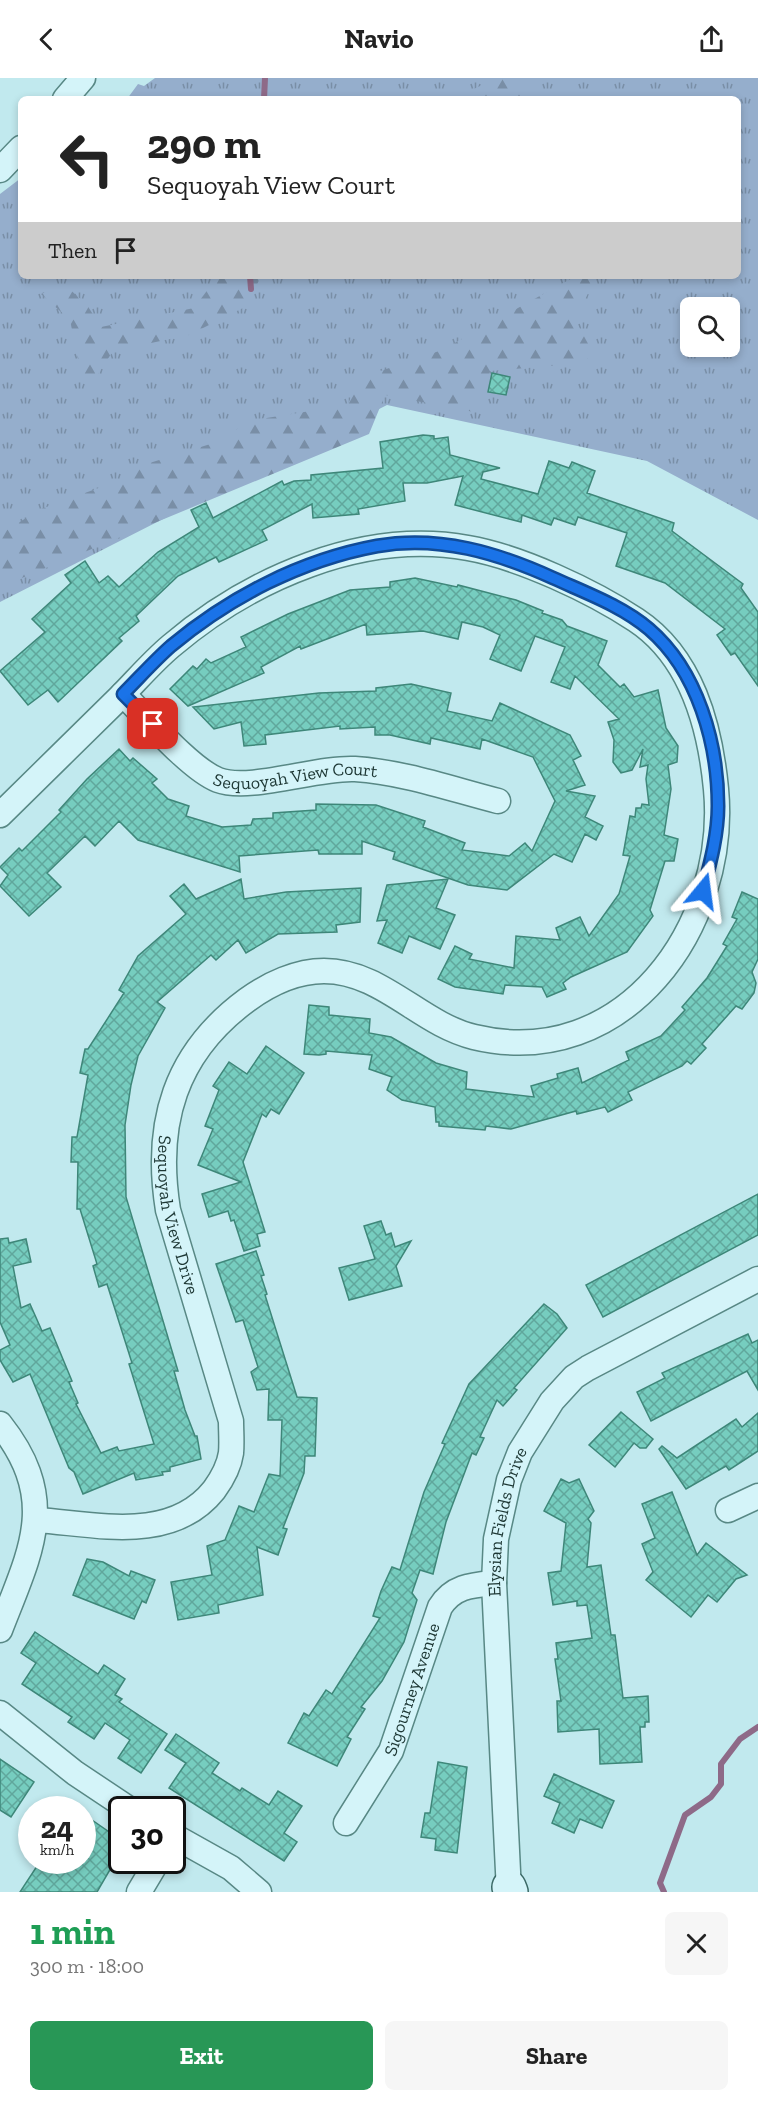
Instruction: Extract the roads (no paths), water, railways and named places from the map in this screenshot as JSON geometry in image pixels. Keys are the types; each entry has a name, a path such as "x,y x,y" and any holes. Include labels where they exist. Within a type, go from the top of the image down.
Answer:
{"street":[{"path":"68,96 83,78"},
{"path":"0,170 18,151"},
{"name":"Sequoyah View Drive","path":"0,815 170,647 221,609 269,582 328,558 379,546 426,543 469,548 515,560 613,605 649,628 675,656 698,700 713,750 718,807 712,859 699,907 680,945 659,976 631,1004 597,1026 558,1039 529,1041 473,1037 438,1023 388,990 357,976 324,971 293,976 259,991 221,1019 195,1051 174,1092 164,1133 162,1175 168,1210 231,1421 231,1453 223,1478 207,1498 190,1512 169,1522 144,1527 37,1520"},
{"name":"Sequoyah View Court","path":"123,694 198,767 219,780 249,782 322,771 353,769 387,772 498,801"},
{"name":"Elysian Fields Drive","path":"509,1891 494,1583 496,1539 509,1480 520,1452 552,1401 574,1377 758,1279"},
{"path":"0,1424 13,1440 26,1466 34,1494 37,1520 29,1557 0,1630"},
{"path":"728,1510 758,1496"},
{"name":"Sigourney Avenue","path":"346,1823 391,1751 440,1606 455,1590 469,1585 494,1583"},
{"path":"0,1713 75,1773 110,1796"},
{"path":"186,1843 231,1868 260,1892"},
{"path":"139,1892 150,1874"}],"waterway":[{"path":"264,96 265,78"},
{"path":"250,279 251,289"},
{"path":"664,1892 660,1883 685,1815 711,1797 721,1784 721,1764 740,1739 758,1727"}]}
